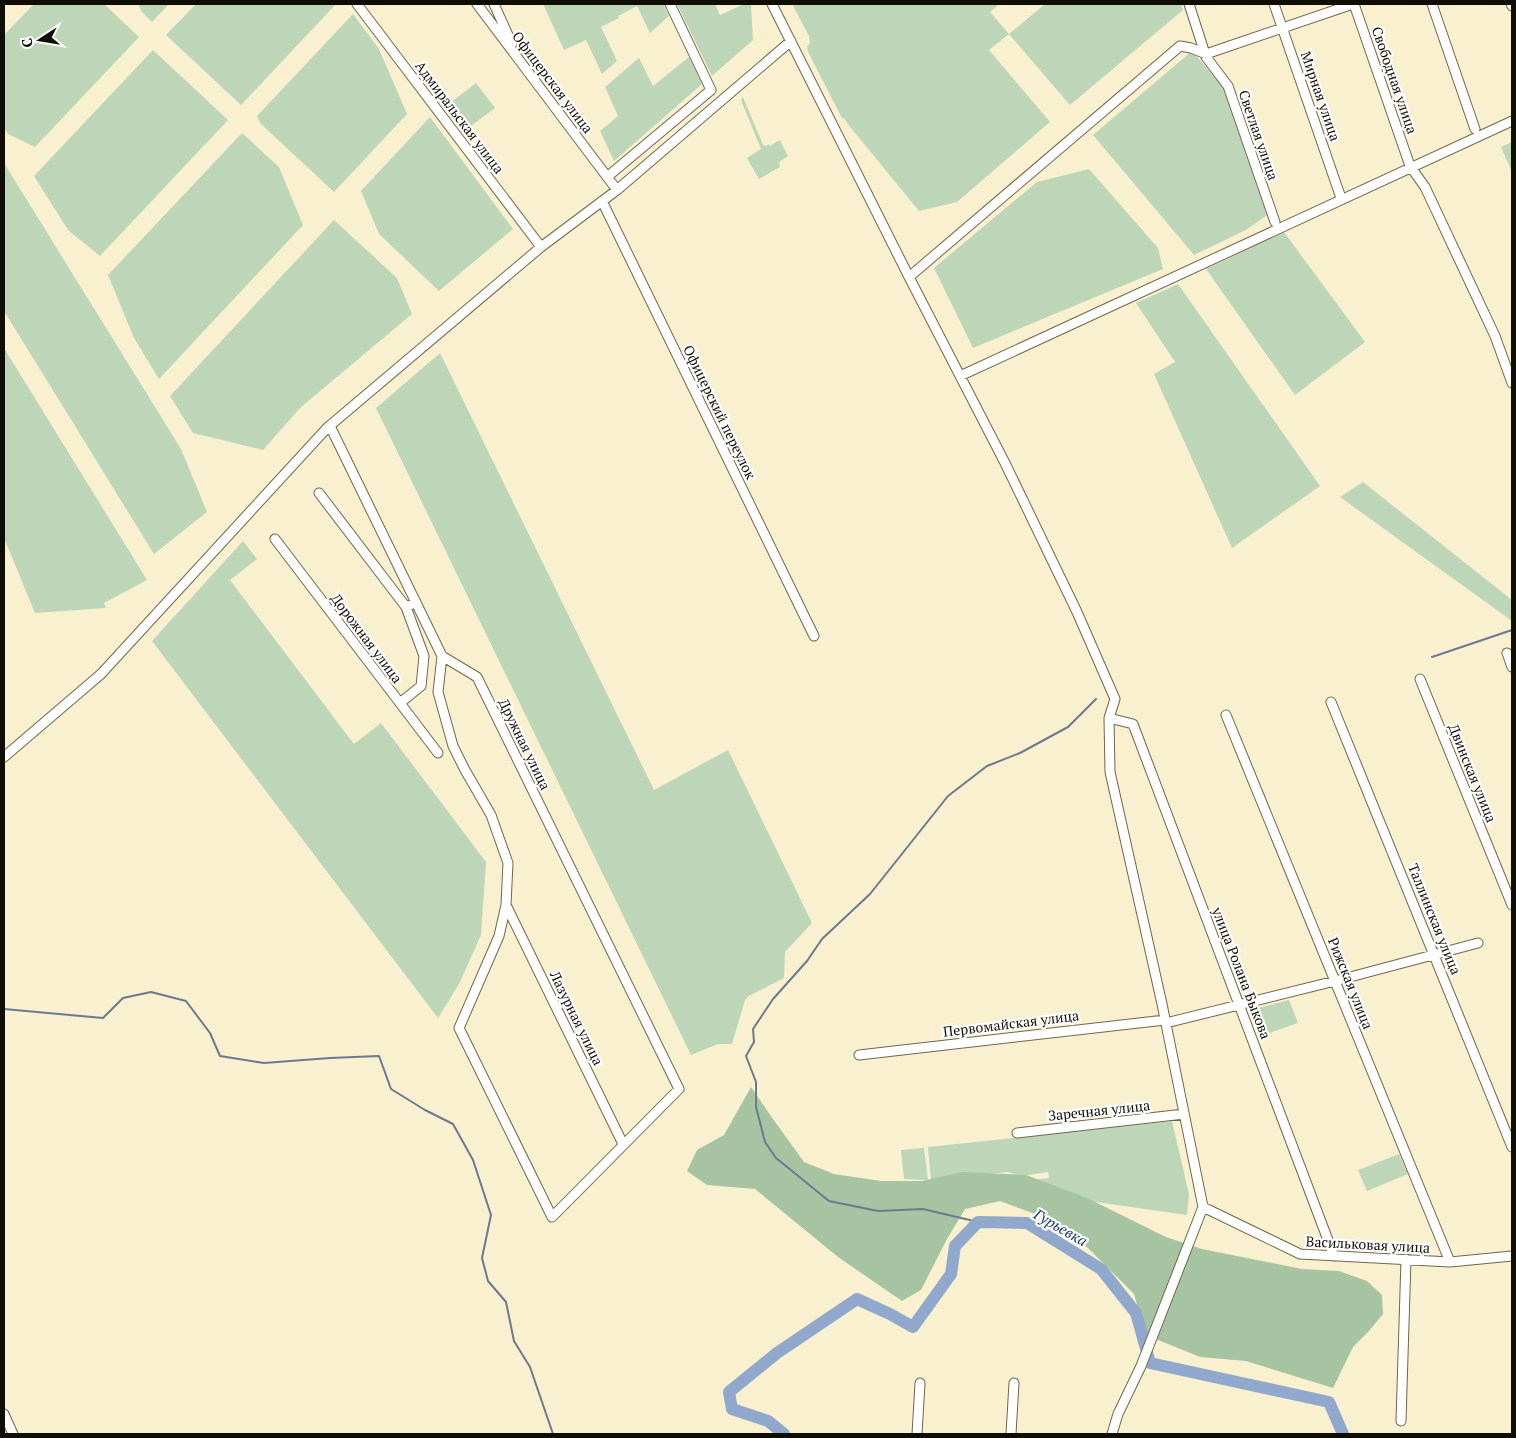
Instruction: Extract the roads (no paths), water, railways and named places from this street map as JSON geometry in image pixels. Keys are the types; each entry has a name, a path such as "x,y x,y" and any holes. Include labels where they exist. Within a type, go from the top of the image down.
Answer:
{"street":[{"name":"Адмиральская улица","path":"357,4 541,247"},
{"name":"Офицерская улица","path":"477,4 617,190"},
{"path":"494,4 519,60"},
{"path":"607,177 711,90 670,4"},
{"path":"772,4 909,278 1005,463 1072,603 1115,699 1109,718 1110,772 1166,1021 1203,1207 1153,1331 1141,1366 1118,1414 1112,1434"},
{"name":"Светлая улица","path":"1189,4 1206,57 1228,86 1275,222"},
{"name":"Мирная улица","path":"1274,4 1341,198"},
{"path":"909,278 1180,46 1206,54 1353,4"},
{"name":"Свободная улица","path":"1353,4 1410,166 1425,187 1491,327 1512,383"},
{"path":"1432,4 1475,129"},
{"path":"4,757 101,674 330,426 541,247 617,190 791,41"},
{"path":"960,376 1512,121"},
{"name":"Офицерский переулок","path":"602,201 814,636"},
{"path":"330,426 442,656 438,692 453,746 464,770 491,815 508,863 506,905"},
{"path":"319,493 406,607 424,656 421,686 400,703"},
{"name":"Дорожная улица","path":"274,539 438,753"},
{"path":"406,607 416,602"},
{"path":"1506,653 1512,667"},
{"name":"Дружная улица","path":"442,656 477,677 679,1089 552,1217 459,1028 499,936 506,905"},
{"name":"Двинская улица","path":"1420,679 1512,905"},
{"name":"Таллинская улица","path":"1331,702 1512,1147"},
{"name":"Рижская улица","path":"1226,714 1450,1262"},
{"name":"улица Ролана Быкова","path":"1109,718 1133,724 1334,1256"},
{"name":"Лазурная улица","path":"506,905 623,1144"},
{"name":"Первомайская улица","path":"860,1055 1166,1021 1335,981 1478,943"},
{"name":"Заречная улица","path":"1017,1133 1184,1114"},
{"name":"Васильковая улица","path":"1203,1207 1300,1254 1450,1262 1512,1256"},
{"path":"1401,1421 1406,1260"},
{"path":"917,1434 920,1383"},
{"path":"1011,1434 1014,1383"},
{"path":"4,1414 13,1434"}],"waterway":[{"path":"1432,657 1512,630"},
{"path":"978,1222 923,1209 878,1211 829,1201 776,1158 765,1142 756,1107 756,1082 746,1056 754,1042 753,1029 773,999 807,961 822,939 870,894 948,796 987,766 1020,753 1068,727 1096,699"},
{"path":"4,1009 103,1018 123,998 151,992 186,1001 210,1033 220,1056 264,1063 379,1056 391,1089 425,1110 453,1124 473,1160 491,1215 482,1258 488,1281 506,1302 514,1341 530,1367 553,1434"},
{"name":"Гурьевка","path":"784,1434 768,1421 732,1409 729,1392 777,1353 857,1299 913,1327 951,1274 955,1246 978,1222 1027,1223 1101,1269 1136,1313 1150,1363 1329,1402 1343,1434"}]}
